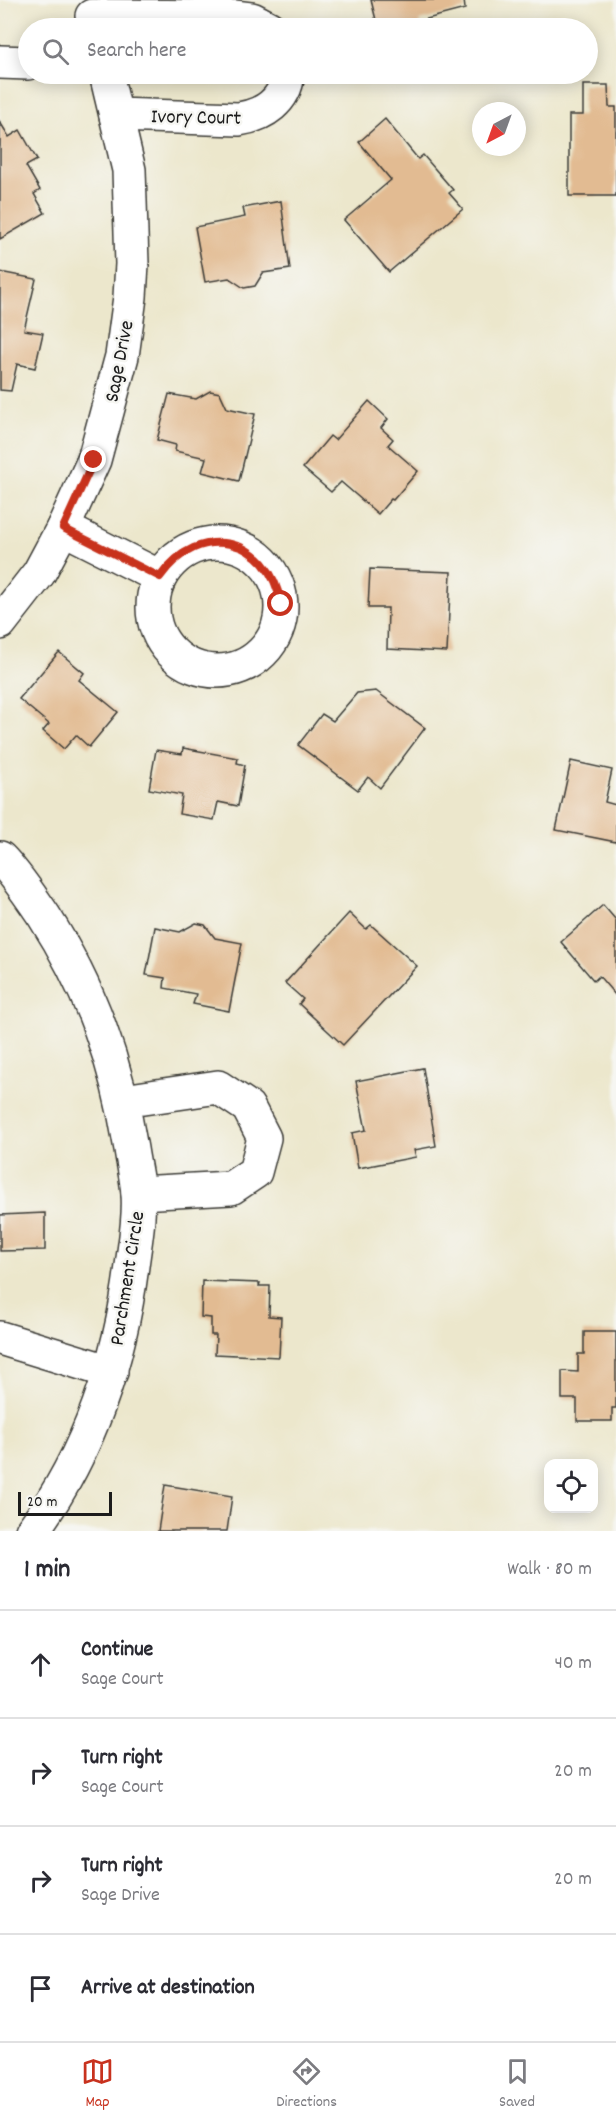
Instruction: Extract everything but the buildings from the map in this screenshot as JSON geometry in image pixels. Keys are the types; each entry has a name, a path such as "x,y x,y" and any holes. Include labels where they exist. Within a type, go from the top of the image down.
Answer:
{"street":[{"path":"92,15 247,18"},
{"path":"0,62 18,63"},
{"name":"Sage Drive","path":"0,623 39,573 63,528 94,460 122,356 132,264 129,170 108,84"},
{"name":"Ivory Court","path":"116,115 239,119 255,116 269,108 280,97 286,84"},
{"path":"63,528 160,577"},
{"name":"Parchment Circle","path":"0,858 30,896 57,938 80,980 100,1025 123,1101 138,1193 138,1221 129,1293 111,1372 88,1435 61,1487 32,1531"},
{"path":"123,1101 218,1087 248,1107 264,1138 255,1172 231,1188 138,1193"},
{"path":"0,1338 111,1372"}],"route":[{"path":"94,460 63,528 160,577 169,564 182,553 197,546 213,543 231,544 260,559 271,572 278,588 281,604"}]}
